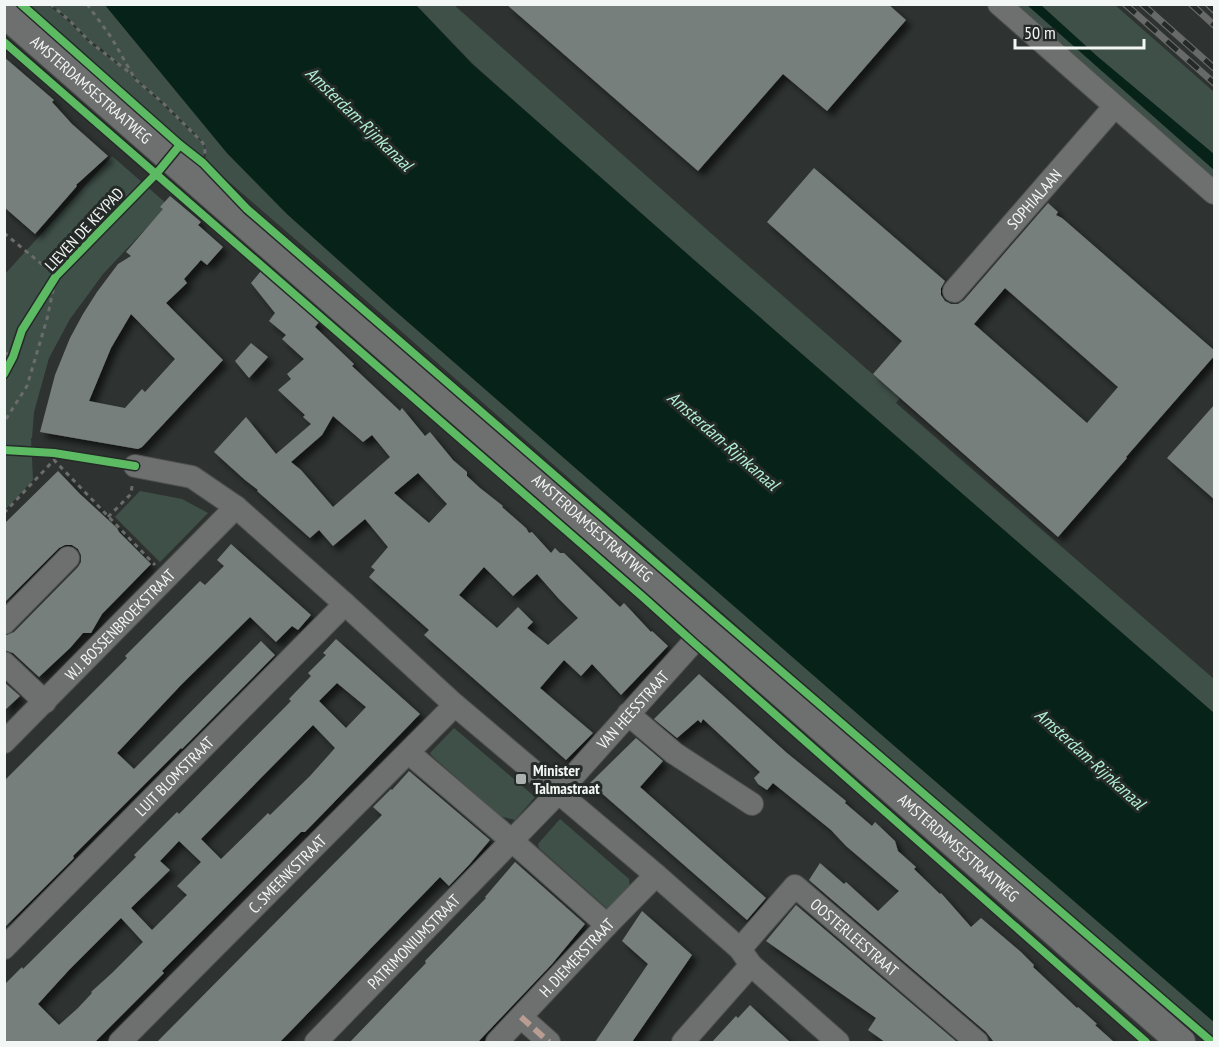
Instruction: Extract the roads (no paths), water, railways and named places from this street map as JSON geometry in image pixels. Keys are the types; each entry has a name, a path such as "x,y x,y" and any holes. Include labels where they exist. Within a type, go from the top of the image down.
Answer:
{"main road":[{"name":"AMSTERDAMSESTRAATWEG","path":"4,13 1181,1042"}],"street":[{"path":"999,4 1215,193"},
{"name":"SOPHIALAAN","path":"954,291 1115,106"},
{"path":"135,466 192,477 236,507 455,705 656,875 838,1042"},
{"name":"W.J. BOSSENBROEKSTRAAT","path":"4,742 236,507"},
{"path":"4,622 69,558"},
{"name":"LUIT BLOMSTRAAT","path":"4,948 345,604"},
{"name":"VAN HEESSTRAAT","path":"559,792 707,627"},
{"path":"4,663 45,702"},
{"name":"C. SMEENKSTRAAT","path":"120,1042 455,705"},
{"path":"628,714 674,753 753,804"},
{"path":"409,753 607,925"},
{"path":"511,840 559,792"},
{"name":"PATRIMONIUMSTRAAT","path":"316,1042 511,840"},
{"name":"H. DIEMERSTRAAT","path":"497,1042 656,875"},
{"name":"OOSTERLEESTRAAT","path":"745,957 795,886 977,1042"},
{"path":"683,1042 745,957"},
{"path":"521,1017 549,1042"}],"water":[{"name":"Amsterdam-Rijnkanaal","path":"105,5 416,5 472,64 1214,713 1214,1022 393,309 287,214 227,153"},
{"path":"1027,5 1041,5 1097,56 1214,154 1214,170"}],"railway":[{"path":"1125,4 1214,83"},
{"path":"1142,4 1214,68"},
{"path":"1191,4 1214,25"},
{"path":"1208,4 1214,10"}],"place":[{"name":"Minister Talmastraat","path":"521,779"}]}
